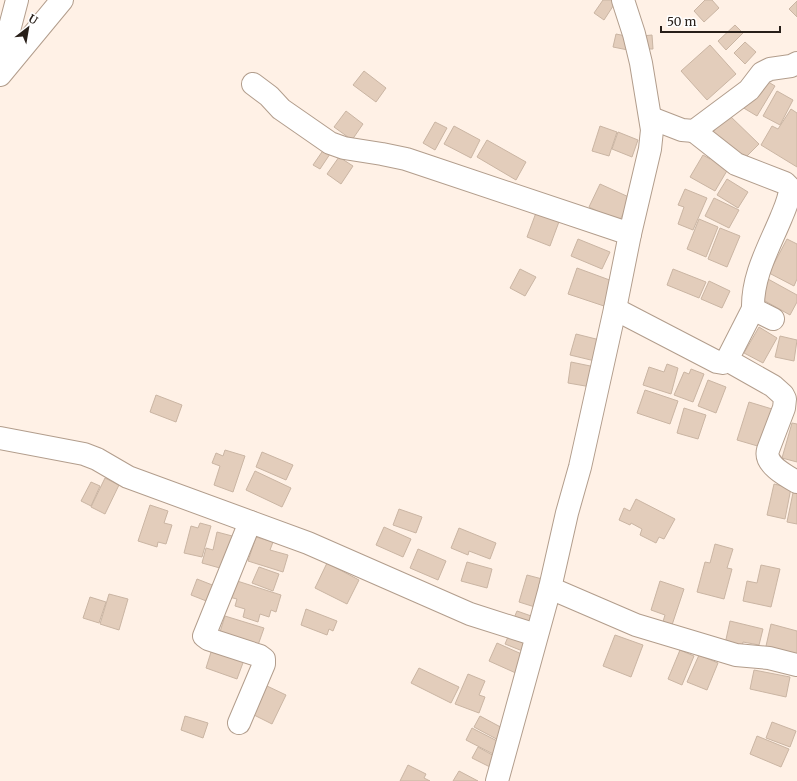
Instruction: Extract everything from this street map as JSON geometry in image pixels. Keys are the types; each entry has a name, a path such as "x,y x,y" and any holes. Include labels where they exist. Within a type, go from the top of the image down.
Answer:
{"street":[{"path":"0,75 62,0"},
{"path":"497,781 550,588 567,513 580,467 615,310 630,234 650,149 652,130 641,63 624,0"},
{"path":"0,65 10,10"},
{"path":"694,131 749,90 762,73 770,69 791,66 797,63"},
{"path":"253,84 290,115 330,143 344,148 406,159 630,234"},
{"path":"615,310 717,362 727,360 753,309 754,293 760,266 790,194 790,188 785,183 736,164 694,131 682,130 650,118"},
{"path":"753,309 773,319"},
{"path":"727,360 773,386 783,395 785,399 784,408 767,454 773,466 797,482"},
{"path":"0,438 84,454 97,459 128,478 308,543 470,614 536,635"},
{"path":"239,723 264,664 264,659 260,656 208,639 204,636 250,522"},
{"path":"550,588 636,625 736,655 769,658 797,665"}],"building":[{"path":"603,0 617,0 604,20 594,13"},
{"path":"705,0 712,0 719,8 704,22 694,11"},
{"path":"797,1 797,17 789,9"},
{"path":"735,25 743,33 726,50 718,41"},
{"path":"616,34 631,37 628,50 613,47"},
{"path":"652,35 653,49 642,49 642,36"},
{"path":"745,42 756,52 745,64 734,53"},
{"path":"710,45 736,74 707,100 681,71"},
{"path":"364,71 386,88 376,102 353,85"},
{"path":"760,77 775,86 757,116 742,107"},
{"path":"777,91 793,100 780,125 763,116"},
{"path":"791,109 797,113 797,167 761,145 772,126 778,129"},
{"path":"346,111 363,124 352,140 334,127"},
{"path":"729,115 759,144 743,160 713,132"},
{"path":"435,122 447,128 435,150 423,143"},
{"path":"454,126 480,140 471,158 444,144"},
{"path":"600,126 617,132 609,156 592,151"},
{"path":"618,132 638,140 632,157 612,149"},
{"path":"487,140 526,162 516,180 477,157"},
{"path":"324,149 330,154 320,169 313,165"},
{"path":"715,151 728,169 715,191 690,177 703,155 710,159"},
{"path":"339,157 353,166 341,184 327,174"},
{"path":"727,179 748,192 738,208 717,195"},
{"path":"600,184 631,198 619,222 589,207"},
{"path":"685,189 707,198 693,230 678,224 684,207 678,205"},
{"path":"714,198 739,210 729,228 705,216"},
{"path":"537,210 560,219 550,246 527,237"},
{"path":"699,219 718,227 706,257 687,249"},
{"path":"720,228 740,236 727,267 708,259"},
{"path":"578,239 610,252 602,269 571,256"},
{"path":"787,239 797,244 797,279 794,286 769,273"},
{"path":"577,268 615,282 607,307 568,294"},
{"path":"520,269 536,277 525,296 510,288"},
{"path":"673,269 706,282 699,298 667,285"},
{"path":"768,279 797,295 797,302 790,315 758,297"},
{"path":"709,281 730,291 722,308 701,299"},
{"path":"759,327 777,338 763,363 744,353"},
{"path":"576,334 600,340 595,361 570,355"},
{"path":"780,336 797,340 794,361 775,357"},
{"path":"571,362 600,368 597,388 568,383"},
{"path":"667,364 678,368 671,394 643,385 649,367 664,372"},
{"path":"691,369 704,374 693,402 674,395 684,372 689,374"},
{"path":"708,380 726,387 716,413 698,406"},
{"path":"645,390 678,401 670,424 637,413"},
{"path":"156,395 182,405 176,422 150,412"},
{"path":"749,402 772,409 761,447 737,440"},
{"path":"684,408 706,415 698,439 677,433"},
{"path":"792,423 797,424 797,462 782,458"},
{"path":"225,450 245,456 233,492 214,485 220,466 212,463 216,453 223,456"},
{"path":"262,452 293,465 286,480 256,467"},
{"path":"255,471 291,488 282,507 246,490"},
{"path":"105,478 119,485 105,514 91,507"},
{"path":"91,482 100,486 91,506 81,501"},
{"path":"774,484 791,488 785,519 767,515"},
{"path":"794,488 797,488 797,524 787,522"},
{"path":"636,499 675,519 664,539 659,537 656,543 640,535 642,529 631,523 630,525 619,520 624,508 630,511"},
{"path":"150,505 168,511 164,523 172,525 166,544 158,542 157,547 138,541"},
{"path":"399,509 422,517 416,533 393,525"},
{"path":"200,523 211,526 202,557 184,553 191,526 198,528"},
{"path":"384,527 411,539 403,557 376,545"},
{"path":"459,528 496,543 490,559 469,551 468,555 451,548"},
{"path":"217,532 236,537 227,570 202,563 206,548 213,550"},
{"path":"256,537 273,542 270,550 288,555 283,572 248,561"},
{"path":"715,544 733,549 727,568 732,569 724,599 697,592 705,562 710,563"},
{"path":"418,549 446,561 438,580 410,568"},
{"path":"467,562 492,569 487,588 461,581"},
{"path":"327,563 359,580 347,604 315,588"},
{"path":"761,565 780,569 771,607 743,601 747,581 757,583"},
{"path":"259,567 279,574 273,591 252,583"},
{"path":"527,575 546,580 538,608 519,602"},
{"path":"197,579 220,588 214,604 191,595"},
{"path":"234,580 281,595 276,612 271,610 269,617 260,614 258,622 243,617 245,609 235,606 237,599 229,597"},
{"path":"660,581 684,589 671,628 662,625 665,615 651,610"},
{"path":"109,594 128,599 119,630 100,624"},
{"path":"90,597 106,602 99,623 83,618"},
{"path":"306,609 337,621 333,631 329,629 327,635 301,625"},
{"path":"517,611 537,618 535,626 514,618"},
{"path":"225,616 264,628 257,648 219,635"},
{"path":"730,621 763,629 759,645 743,642 742,647 725,644"},
{"path":"771,624 797,631 797,663 764,655"},
{"path":"510,632 530,640 525,652 505,644"},
{"path":"615,635 643,645 631,677 603,666"},
{"path":"497,643 526,656 518,674 489,661"},
{"path":"212,649 244,660 237,679 206,668"},
{"path":"680,650 694,656 682,685 668,679"},
{"path":"699,655 718,663 707,690 687,682"},
{"path":"419,668 459,687 451,703 411,683"},
{"path":"754,670 790,677 786,697 750,689"},
{"path":"468,674 485,681 479,695 485,697 479,713 455,704"},
{"path":"267,686 286,695 272,724 254,715"},
{"path":"185,716 208,723 203,738 181,730"},
{"path":"480,716 508,731 502,742 474,727"},
{"path":"772,722 796,731 790,747 766,738"},
{"path":"472,728 503,744 497,756 466,740"},
{"path":"757,736 789,749 781,767 750,754"},
{"path":"478,747 496,757 490,767 472,758"},
{"path":"408,765 426,774 424,778 430,781 400,781"},
{"path":"459,771 478,781 453,781"}]}
